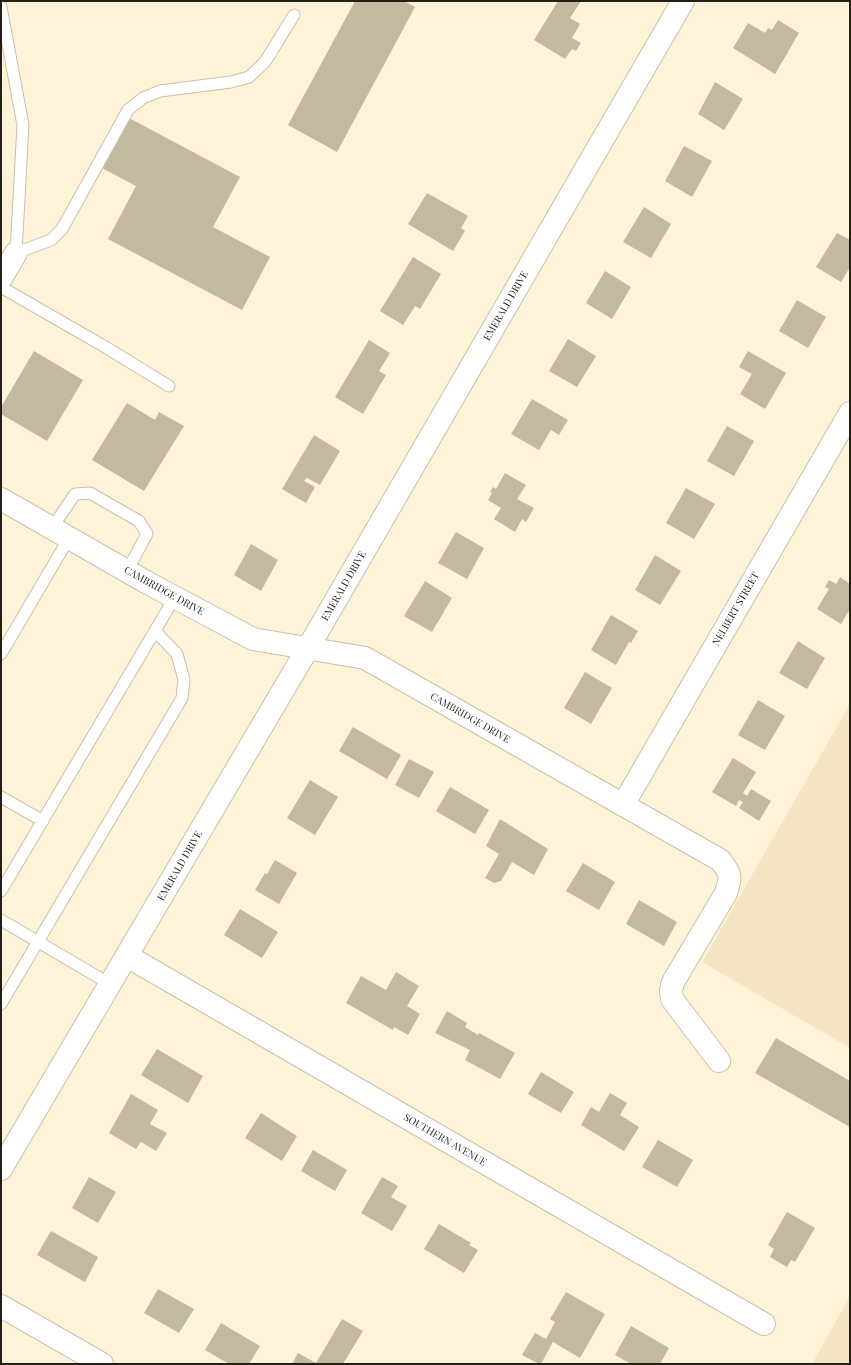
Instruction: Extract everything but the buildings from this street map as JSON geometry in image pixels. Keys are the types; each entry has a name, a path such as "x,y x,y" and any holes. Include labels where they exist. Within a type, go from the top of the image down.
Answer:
{"street":[{"name":"EMERALD DRIVE","path":"1,1169 308,648 683,1"},
{"path":"1,278 16,252"},
{"name":"NELBERT STREET","path":"623,806 850,413"},
{"name":"CAMBRIDGE DRIVE","path":"1,499 127,571 254,639 365,658 720,860 728,870 730,877 726,893 673,982 671,990 672,999 719,1061"},
{"name":"SOUTHERN AVENUE","path":"127,956 764,1324"},
{"path":"1,1306 102,1364"}],"lane":[{"path":"1,7 23,125 16,252 51,240 62,229 128,110 143,98 160,91 231,82 249,77 265,62 294,15"},
{"path":"1,287 169,386"},
{"path":"1,654 61,533 75,494 90,493 139,521 147,534 127,571"},
{"path":"1,891 175,597"},
{"path":"1,1004 182,698 184,680 177,654 155,631"},
{"path":"1,797 43,820"},
{"path":"1,920 110,984"}],"shaded area":[{"path":"850,704 850,1048 702,962"},
{"path":"850,1296 850,1364 812,1364"}]}
